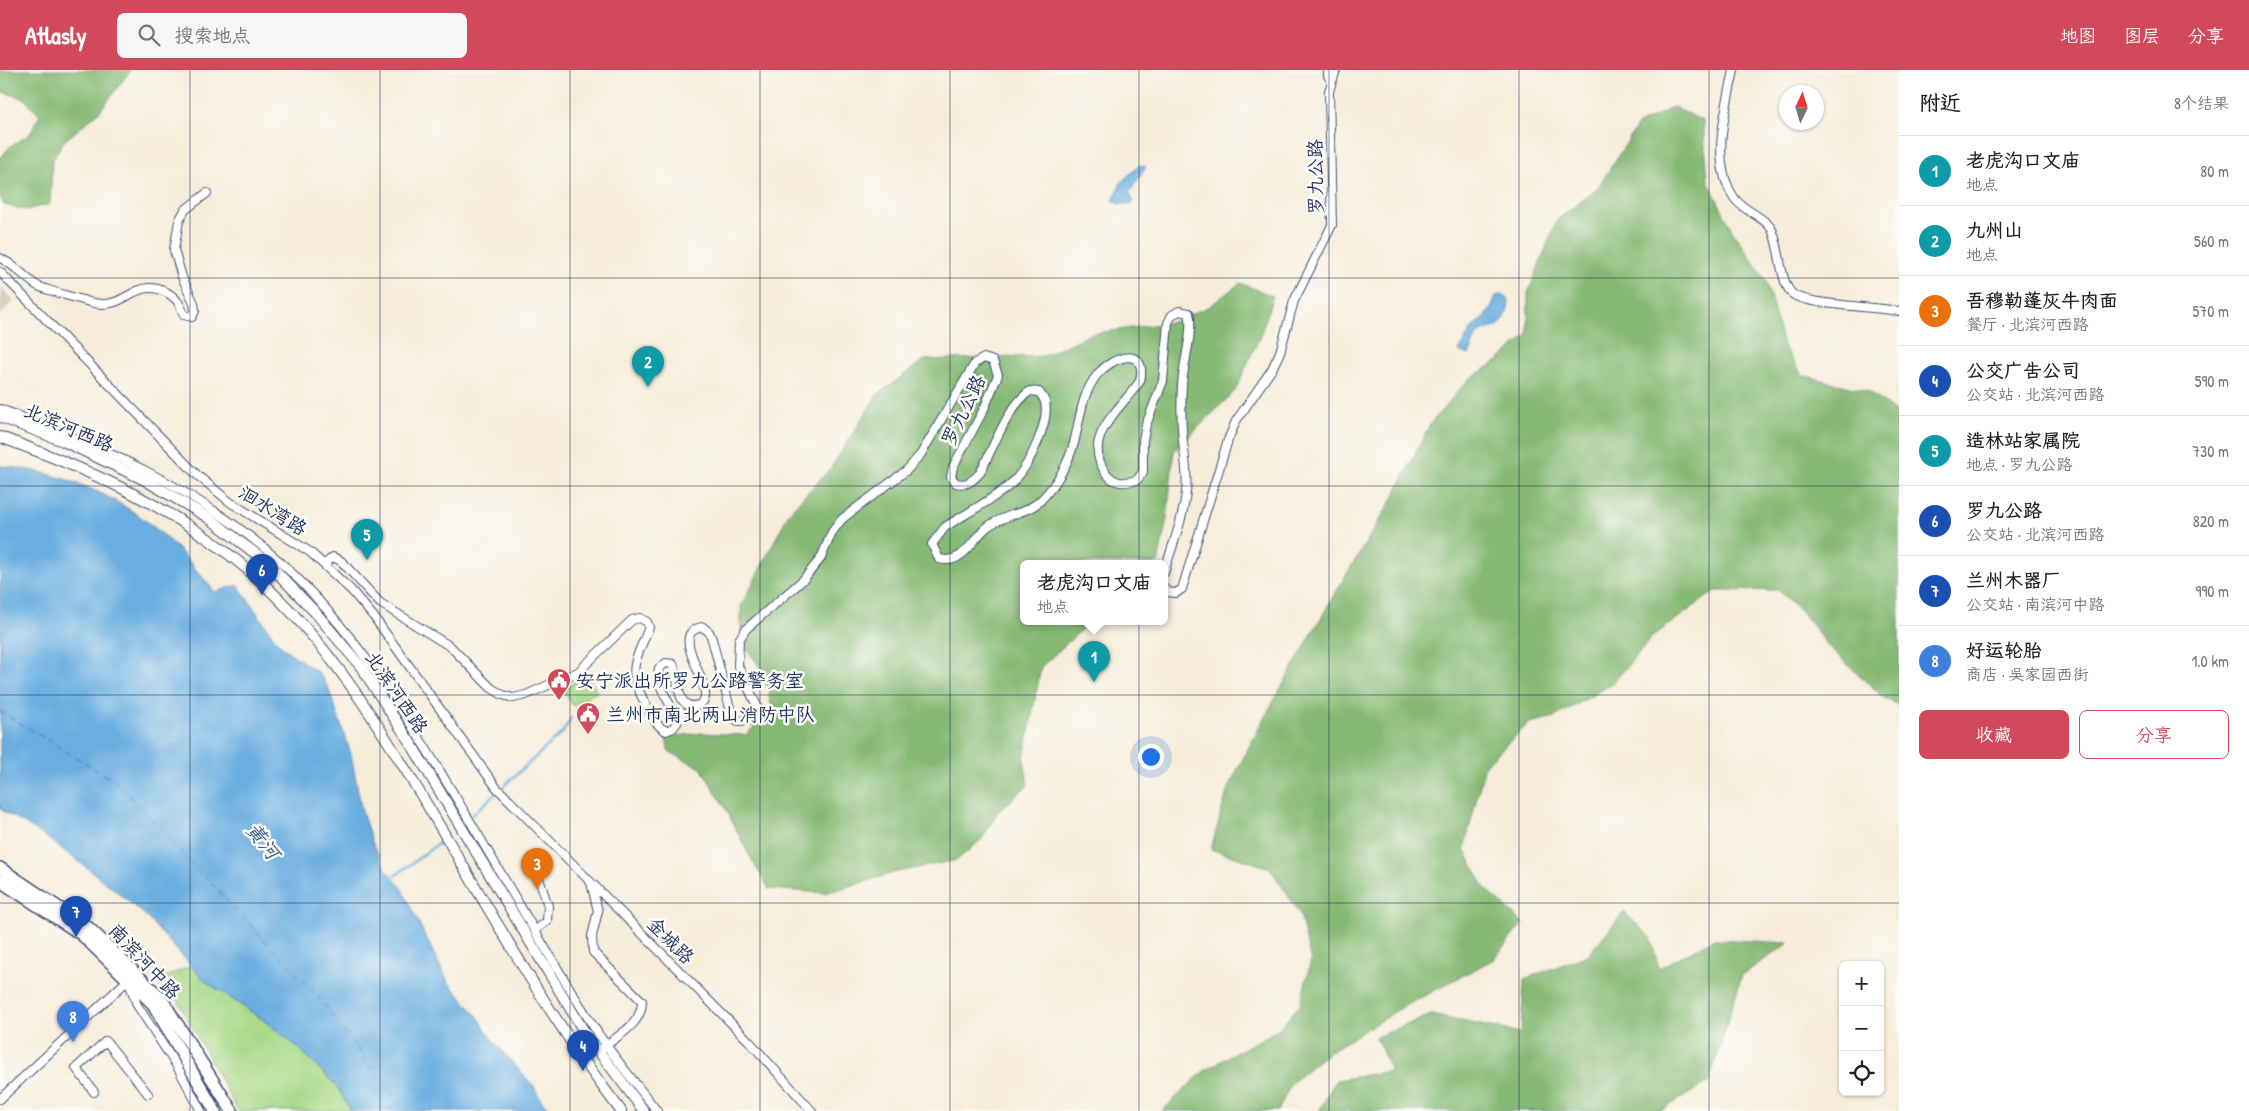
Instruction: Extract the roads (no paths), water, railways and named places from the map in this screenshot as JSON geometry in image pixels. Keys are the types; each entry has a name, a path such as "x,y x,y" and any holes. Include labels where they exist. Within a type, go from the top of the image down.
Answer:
{"highway":[{"name":"南滨河中路","path":"0,868 89,928 153,1004 215,1111"},
{"name":"南滨河中路","path":"0,881 82,935 132,977 161,998 232,1111"}],"main road":[{"name":"北滨河西路","path":"0,418 63,440 137,476 209,518 268,563 315,612 362,668 413,747 585,1032 603,1048 644,1111"},
{"name":"北滨河西路","path":"0,437 56,457 128,491 199,533 256,577 302,624 348,678 398,756 570,1042 621,1111"}],"street":[{"path":"1328,70 1328,76 1332,80"},
{"name":"罗九公路","path":"1168,592 1176,593 1182,590 1228,440 1236,421 1272,369 1280,352 1294,301 1332,225 1329,92 1336,70"},
{"path":"1734,70 1723,130 1721,156 1726,183 1737,201 1771,227 1786,283 1792,294 1807,301 1899,311"},
{"path":"0,258 14,265 38,286 93,303 117,302 146,287 154,287 171,295 179,302 184,315 192,317 195,311 194,303 182,276 174,250 179,221 185,210 207,193"},
{"name":"洄水湾路","path":"0,272 197,475 230,502 325,564 351,590 374,617 496,787 504,795"},
{"name":"罗九公路","path":"325,564 333,557 340,561 380,603 451,647 491,688 513,698 526,695 578,672 632,620 640,618 649,627 636,658 633,676 636,687 658,728 666,731 673,728 677,723 676,715 657,675 659,668 666,663 672,664 677,672 683,701 688,705 702,703 704,688 688,644 689,634 695,628 703,627 709,632 712,639 732,716 738,721 752,720 756,715 757,706 738,666 739,640 746,629 803,580 821,558 832,532 842,520 907,470 921,454 975,363 984,358 993,361 998,375 984,409 953,467 951,477 956,483 964,485 972,482 980,473 1023,396 1030,391 1039,392 1045,400 1045,411 1042,428 1032,454 1015,480 936,536 932,544 934,551 939,559 947,561 956,560 994,521 1029,508 1041,500 1050,490 1069,459 1081,409 1089,388 1097,375 1119,357 1129,357 1139,363 1142,372 1140,381 1105,424 1098,436 1096,451 1101,465 1116,482 1125,483 1137,480 1143,472 1143,440 1146,425 1163,380 1168,324 1172,315 1180,311 1190,313 1192,323 1185,353 1182,384 1181,418 1186,490 1183,511 1168,560"},
{"path":"0,409 68,434 152,474 217,513 278,560 326,610 374,667 426,747 536,930 603,1048 657,1111"},
{"name":"金城路","path":"504,795 748,1040 812,1111"},
{"path":"536,869 548,906 547,921 536,930"},
{"path":"591,882 598,911 592,936 593,952 642,1001 642,1010 637,1021 603,1048"},
{"path":"0,1099 132,977"},
{"path":"132,977 137,1005 178,1068 201,1111"},
{"path":"94,1092 76,1068 106,1041 148,1094"}],"water":[{"path":"1140,165 1146,167 1129,193 1134,201 1131,204 1119,204 1113,201 1122,181"},
{"path":"1496,296 1507,297 1509,302 1502,322 1477,334 1469,355 1459,351 1472,328 1489,312"},
{"name":"黄河","path":"0,466 26,469 75,482 98,492 141,517 180,551 215,592 238,585 275,639 286,650 319,673 328,687 351,754 362,812 373,844 387,871 401,887 448,982 479,1018 491,1038 534,1087 541,1100 551,1111 351,1111 337,1087 300,1049 262,1019 205,981 144,914 43,835 0,809"}],"waterway":[{"path":"471,816 563,732 571,718"},
{"path":"392,878 439,843"}],"place":[{"name":"九州山","path":"648,387"},
{"name":"造林站家属院","path":"367,560"},
{"name":"罗九公路","path":"262,595"},
{"name":"老虎沟口文庙","path":"1094,682"},
{"name":"安宁派出所罗九公路警务室","path":"559,701"},
{"name":"兰州市南北两山消防中队","path":"588,735"},
{"name":"吾穆勒蓬灰牛肉面","path":"537,889"},
{"name":"兰州木器厂","path":"76,937"},
{"name":"好运轮胎","path":"73,1042"},
{"name":"公交广告公司","path":"583,1071"}]}
